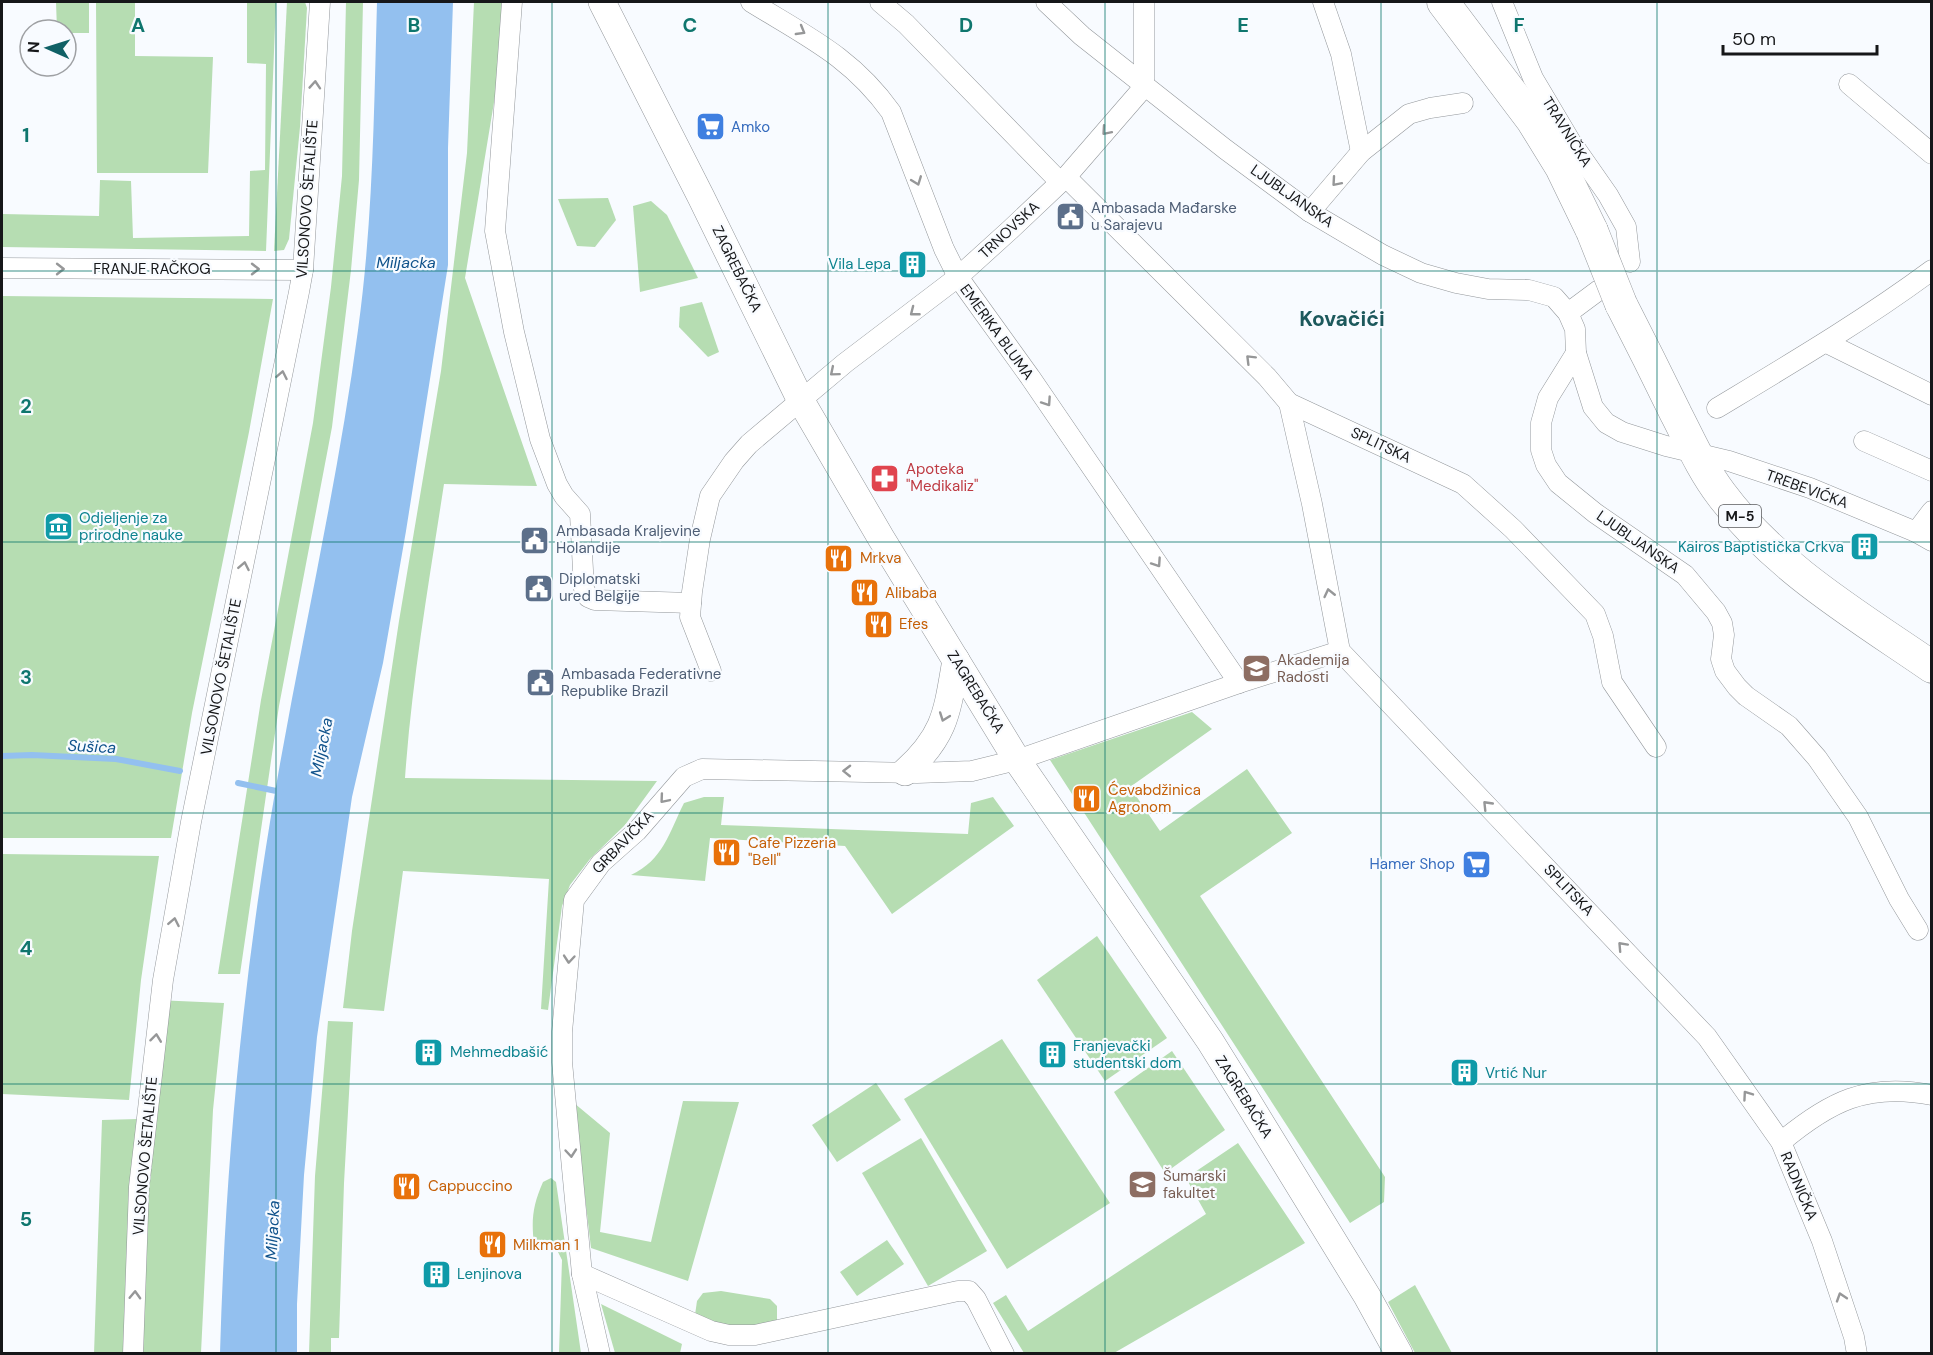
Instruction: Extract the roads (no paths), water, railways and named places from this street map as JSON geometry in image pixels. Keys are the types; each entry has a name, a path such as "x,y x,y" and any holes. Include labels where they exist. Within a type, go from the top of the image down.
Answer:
{"main road":[{"name":"ZAGREBAČKA","path":"603,2 801,401 881,538 1017,760 1215,1050 1367,1296 1398,1353"},
{"name":"M-5","path":"1443,2 1532,120 1561,166 1592,231 1610,297 1695,453 1720,494 1790,565 1825,593 1932,667"},
{"path":"905,772 924,755 936,740 949,706 956,660"}],"street":[{"name":"VILSONOVO ŠETALIŠTE","path":"133,1353 139,1187 163,980 191,822 303,270 320,2"},
{"path":"512,2 495,231 509,311 540,439 557,484 579,514 584,589 588,597 595,600 691,603"},
{"name":"EMERIKA BLUMA","path":"751,2 814,38 839,57 866,81 891,112 944,249 958,278 1030,377 1239,683"},
{"name":"SPLITSKA","path":"880,2 906,24 1267,377 1289,403 1463,484 1513,529 1595,614 1603,636 1612,682 1656,747"},
{"name":"LJUBLJANSKA","path":"1046,2 1082,36 1144,87 1310,212 1383,255 1421,273 1488,290 1542,292 1554,297 1568,314"},
{"path":"1144,2 1144,87"},
{"path":"1323,2 1341,54 1361,152"},
{"name":"TRAVNIČKA","path":"1502,2 1533,78 1626,227 1630,262"},
{"path":"1849,84 1932,154"},
{"name":"TRNOVSKA","path":"801,401 845,363 958,278 1063,179 1144,87"},
{"path":"1310,212 1361,152 1409,114 1463,103"},
{"name":"FRANJE RAČKOG","path":"2,268 303,270"},
{"path":"1717,408 1827,343 1890,302 1932,270"},
{"path":"1610,297 1568,314 1575,328 1576,353 1593,407 1606,423 1622,432 1695,453"},
{"path":"1827,343 1932,395"},
{"name":"LJUBLJANSKA","path":"1576,353 1548,399 1541,423 1541,450 1546,465 1558,483 1580,501 1684,575 1716,612 1722,623 1724,635 1721,659 1725,671 1746,696 1789,726 1817,758 1858,817 1899,899 1918,930"},
{"path":"711,671 690,617 700,539 710,496 734,461 749,444 801,401"},
{"name":"SPLITSKA","path":"1289,403 1312,504 1340,651 1707,1037 1781,1142"},
{"path":"1864,441 1932,471"},
{"name":"TREBEVIĆKA","path":"1695,453 1729,461 1810,488 1924,536 1932,511"},
{"path":"1017,760 1239,683 1340,651"},
{"name":"GRBAVIČKA","path":"600,1353 582,1274 562,1062 562,1032 574,900 601,863 637,831 684,777 702,768 972,771 1017,760"},
{"name":"RADNIČKA","path":"1857,1353 1854,1337 1822,1241 1781,1142 1803,1124 1840,1101 1898,1090 1932,1095"},
{"path":"582,1274 711,1331 729,1335 755,1335 958,1291 969,1291 976,1299 1004,1353"}],"water":[{"name":"Miljacka","path":"377,2 453,2 448,148 448,265 383,663 352,797 317,1037 304,1175 297,1304 297,1353 220,1353 230,1154 251,954 270,822 339,453 363,289 372,166"}],"waterway":[{"name":"Sušica","path":"2,756 116,759 180,771"},
{"name":"Sušica","path":"238,783 281,792"}],"place":[{"name":"Amko","path":"710,127"},
{"name":"Ambasada Mađarske u Sarajevu","path":"1070,217"},
{"name":"Vila Lepa","path":"912,264"},
{"name":"Apoteka \"Medikaliz\"","path":"885,478"},
{"name":"Odjeljenje za prirodne nauke","path":"58,527"},
{"name":"Ambasada Kraljevine Holandije","path":"535,540"},
{"name":"Kairos Baptistička Crkva","path":"1865,547"},
{"name":"Mrkva","path":"839,558"},
{"name":"Diplomatski ured Belgije","path":"538,588"},
{"name":"Alibaba","path":"864,593"},
{"name":"Efes","path":"878,624"},
{"name":"Akademija Radosti","path":"1256,669"},
{"name":"Ambasada Federativne Republike Brazil","path":"540,683"},
{"name":"Ćevabdžinica Agronom","path":"1087,799"},
{"name":"Cafe Pizzeria \"Bell\"","path":"727,852"},
{"name":"Hamer Shop","path":"1476,864"},
{"name":"Mehmedbašić","path":"429,1052"},
{"name":"Franjevački studentski dom","path":"1052,1055"},
{"name":"Vrtić Nur","path":"1464,1073"},
{"name":"Šumarski fakultet","path":"1142,1185"},
{"name":"Cappuccino","path":"407,1186"},
{"name":"Milkman 1","path":"492,1245"},
{"name":"Lenjinova","path":"436,1274"}],"district":[{"name":"Kovačići","path":"1342,319"}]}
